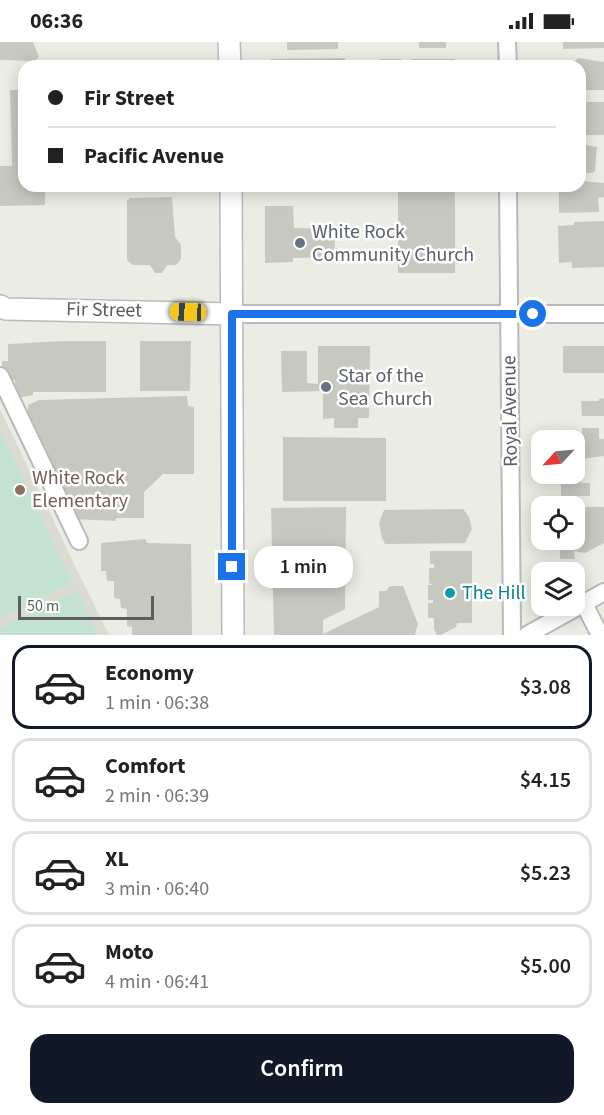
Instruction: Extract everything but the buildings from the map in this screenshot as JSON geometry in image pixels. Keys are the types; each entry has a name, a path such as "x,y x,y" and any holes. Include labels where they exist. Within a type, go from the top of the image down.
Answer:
{"street":[{"path":"230,42 230,60"},
{"path":"507,42 508,60"},
{"path":"231,192 232,635"},
{"name":"Royal Avenue","path":"508,192 512,635"},
{"name":"Fir Street","path":"0,306 6,309 232,314 604,314"},
{"path":"0,376 79,541"},
{"path":"585,601 604,592"},
{"path":"585,606 600,635"},
{"path":"527,635 559,616"}],"shaded area":[{"name":"White Rock Elementary","path":"0,409 78,572 109,635 0,635"}],"green space":[{"path":"0,430 72,583 0,617"},
{"path":"77,591 98,635 0,635 0,628"}],"place":[{"name":"White Rock Community Church","path":"300,243"},
{"name":"Star of the Sea Church","path":"326,387"},
{"name":"White Rock Elementary","path":"20,490"},
{"name":"The Hill","path":"450,593"}],"route":[{"path":"232,567 232,314 373,312 533,314"}]}
